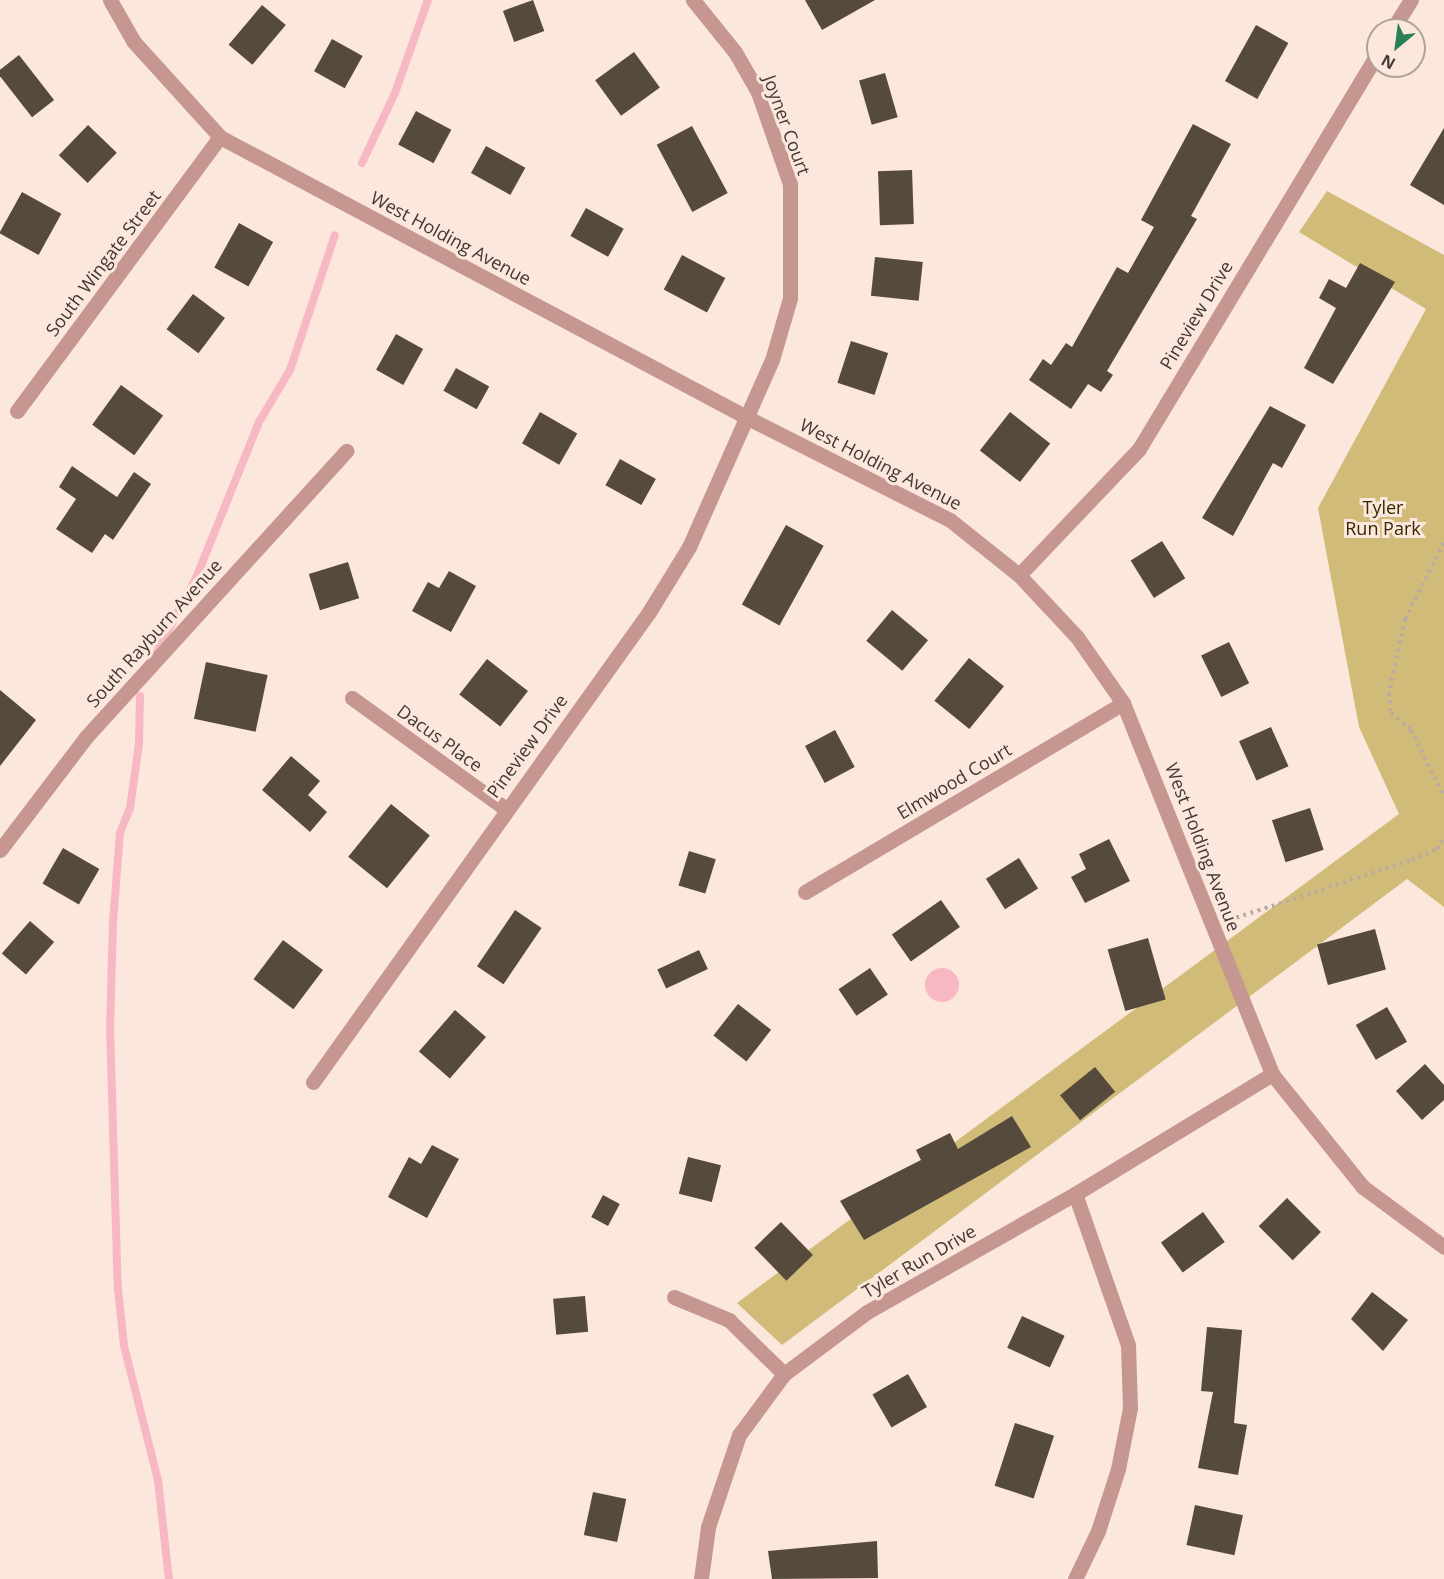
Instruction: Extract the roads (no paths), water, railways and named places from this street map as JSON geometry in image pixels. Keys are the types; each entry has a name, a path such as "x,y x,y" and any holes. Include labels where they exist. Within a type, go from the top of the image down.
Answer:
{"street":[{"name":"West Holding Avenue","path":"110,0 134,42 220,137 748,418 950,520 1019,575 1077,637 1124,703 1272,1074 1364,1187 1444,1247"},
{"name":"Joyner Court","path":"693,0 735,52 758,92 790,184 790,298 748,418"},
{"path":"1400,18 1411,0"},
{"name":"Pineview Drive","path":"1019,575 1139,449 1366,73"},
{"name":"South Wingate Street","path":"17,411 220,137"},
{"name":"Pineview Drive","path":"313,1082 649,612 689,547 748,418"},
{"name":"South Rayburn Avenue","path":"0,850 86,737 346,451"},
{"name":"Dacus Place","path":"352,698 506,809"},
{"name":"Elmwood Court","path":"805,892 1124,703"},
{"name":"Tyler Run Drive","path":"701,1579 708,1527 739,1436 784,1374 867,1312 1075,1194 1272,1074"},
{"path":"1075,1194 1128,1345 1130,1408 1112,1490 1075,1579"},
{"path":"674,1297 729,1320 784,1374"}],"waterway":[{"path":"362,163 395,93 428,0"},
{"path":"157,652 196,578 259,422 290,370 335,235"},
{"path":"140,696 139,744 130,808 120,833 113,921 110,1027 118,1289 124,1346 158,1480 169,1579"}],"park label":[{"name":"Tyler Run Park","path":"1383,518"}]}
